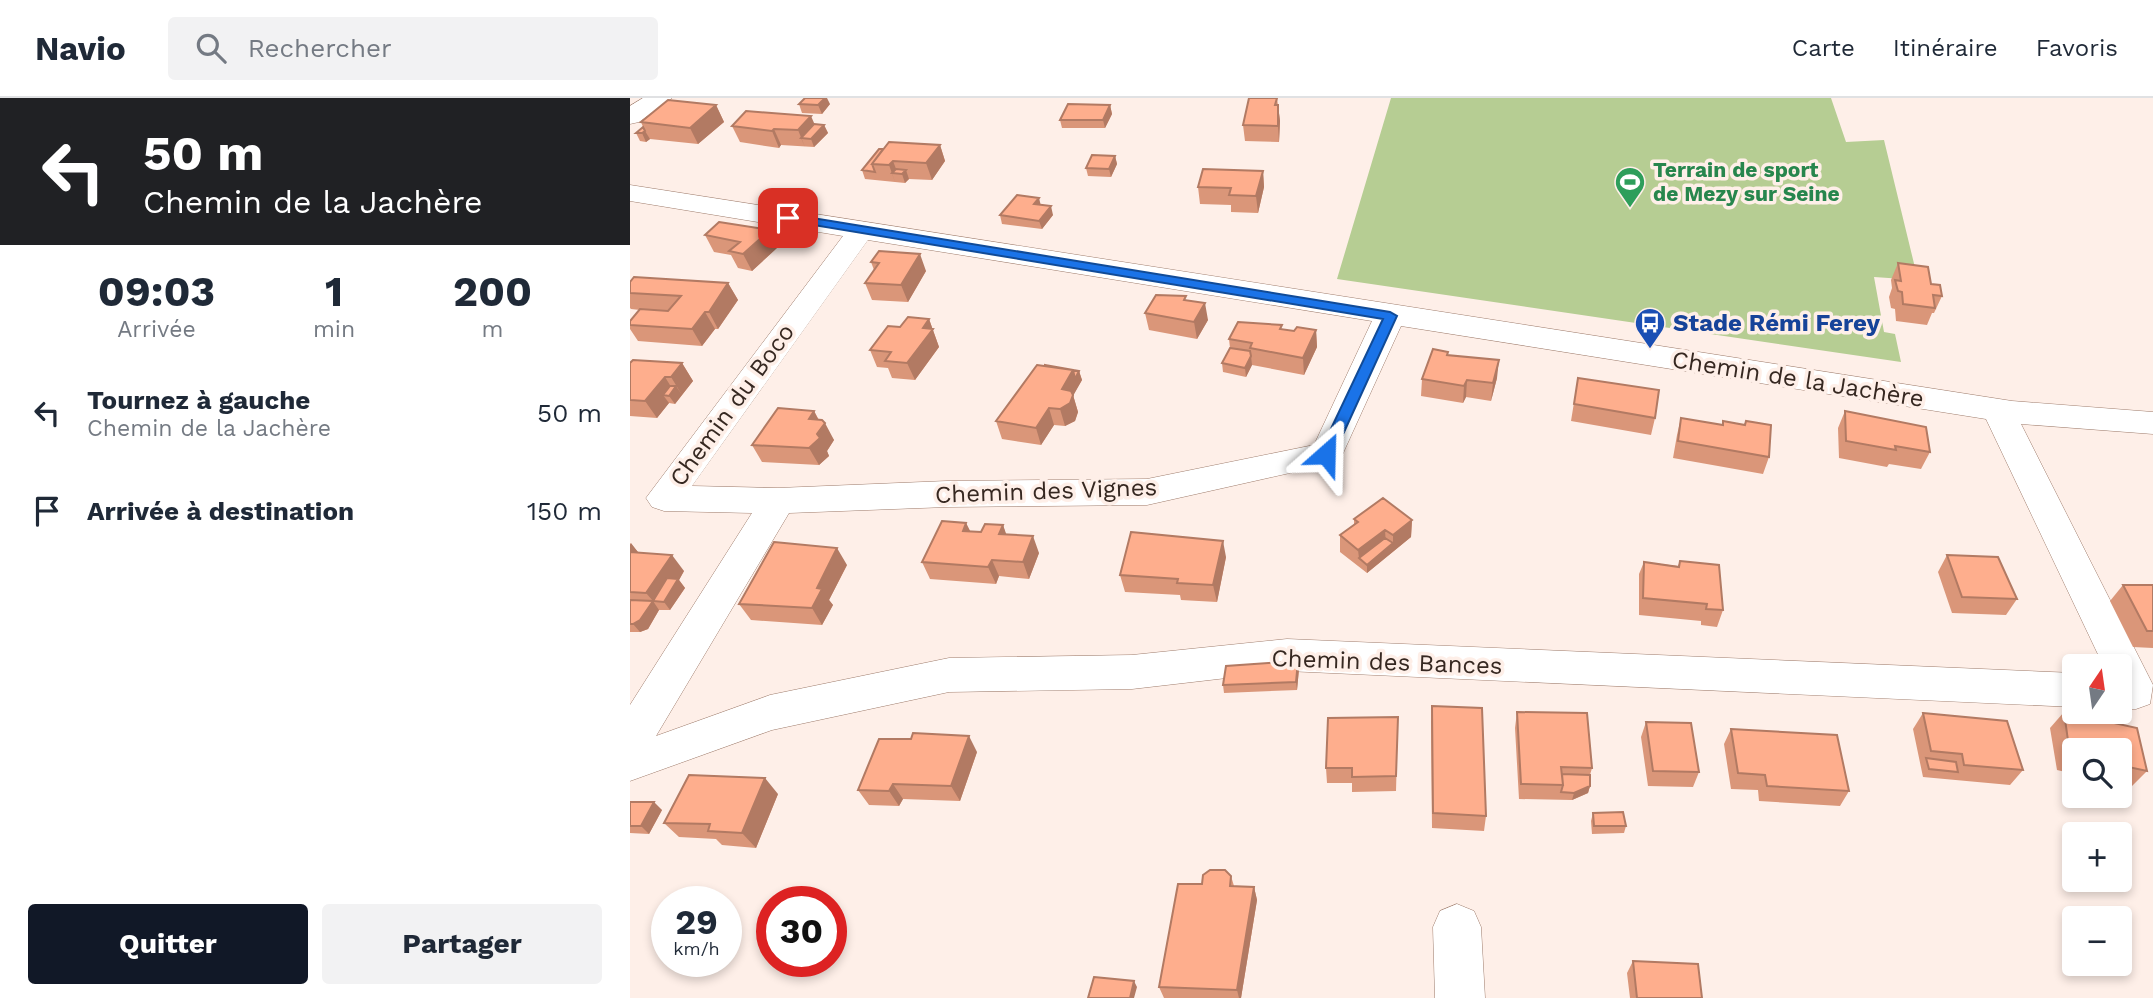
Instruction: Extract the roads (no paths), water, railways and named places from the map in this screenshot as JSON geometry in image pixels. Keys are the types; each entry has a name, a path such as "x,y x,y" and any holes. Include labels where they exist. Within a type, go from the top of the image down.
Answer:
{"street":[{"path":"630,117 660,98"},
{"name":"Chemin de la Jachère","path":"630,192 1390,316 2005,411 2153,423"},
{"name":"Chemin du Boco","path":"778,501 664,498 862,229"},
{"name":"Chemin des Vignes","path":"778,501 947,494 1147,492 1326,454 1390,316"},
{"path":"2005,411 2111,654"},
{"path":"630,743 778,501"},
{"name":"Chemin des Bances","path":"630,762 770,713 949,676 1132,672 1287,655 2062,689"},
{"path":"1457,928 1460,998"}],"place":[{"name":"Terrain de sport de Mezy sur Seine","path":"1630,209"},
{"name":"Stade Rémi Ferey","path":"1650,350"}]}
